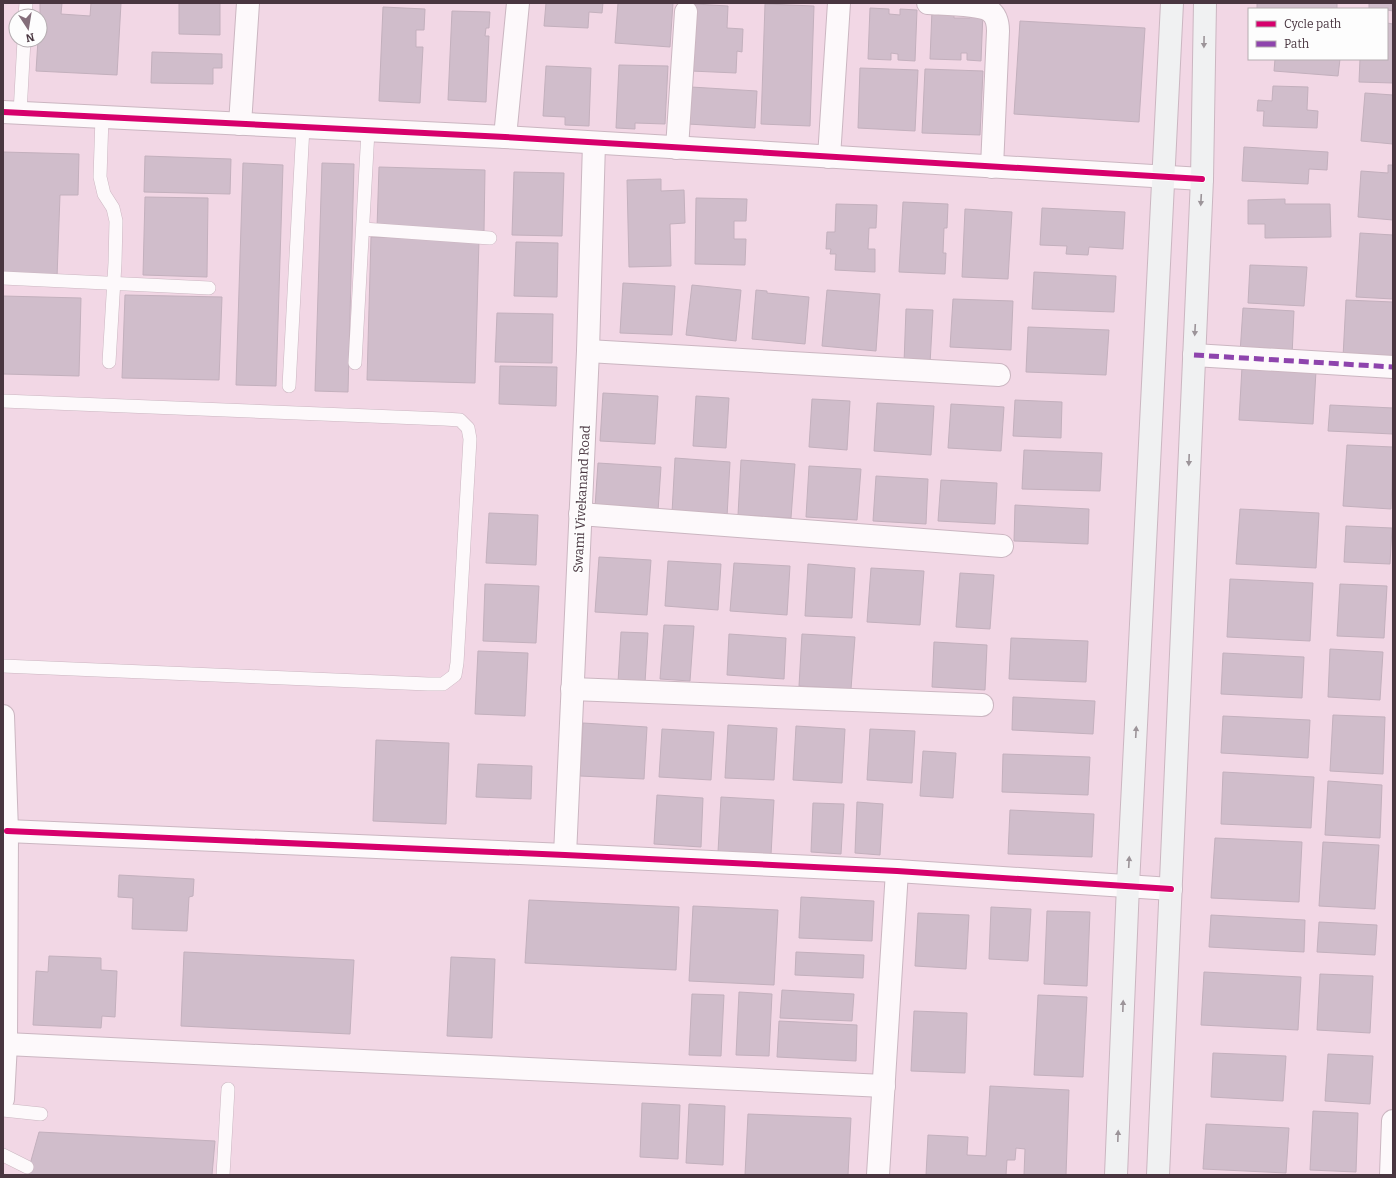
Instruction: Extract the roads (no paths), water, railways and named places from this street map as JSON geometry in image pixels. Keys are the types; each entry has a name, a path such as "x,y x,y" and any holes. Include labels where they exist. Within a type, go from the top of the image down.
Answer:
{"main road":[{"path":"1116,1175 1128,885 1172,3"},
{"path":"1158,1175 1202,179 1205,3"}],"street":[{"path":"240,124 248,3"},
{"path":"505,137 518,3"},
{"path":"828,157 839,3"},
{"path":"928,3 970,6 990,11 997,20 998,30 992,167"},
{"path":"677,148 686,12"},
{"path":"12,113 505,137 1202,179"},
{"name":"Swami Vivekanand Road","path":"564,855 588,352 594,143"},
{"path":"588,352 999,374"},
{"path":"1194,355 1393,367"},
{"path":"580,514 1002,546"},
{"path":"572,689 982,705"},
{"path":"3,716 7,831 6,1044 3,1099"},
{"path":"7,831 897,871 1128,885 1170,889"},
{"path":"878,1175 897,871"},
{"path":"6,1044 884,1086"},
{"path":"1391,1175 1393,1121"}],"lane":[{"path":"12,113 23,48"},
{"path":"102,117 100,177 104,194 114,208 116,221 109,362"},
{"path":"289,386 303,127"},
{"path":"355,363 368,131"},
{"path":"363,229 490,238"},
{"path":"3,278 209,288"},
{"path":"3,401 460,420 468,428 470,439 457,663 455,675 443,684 3,666"},
{"path":"223,1175 228,1090"},
{"path":"3,1110 42,1114"},
{"path":"3,1155 27,1167"}]}
